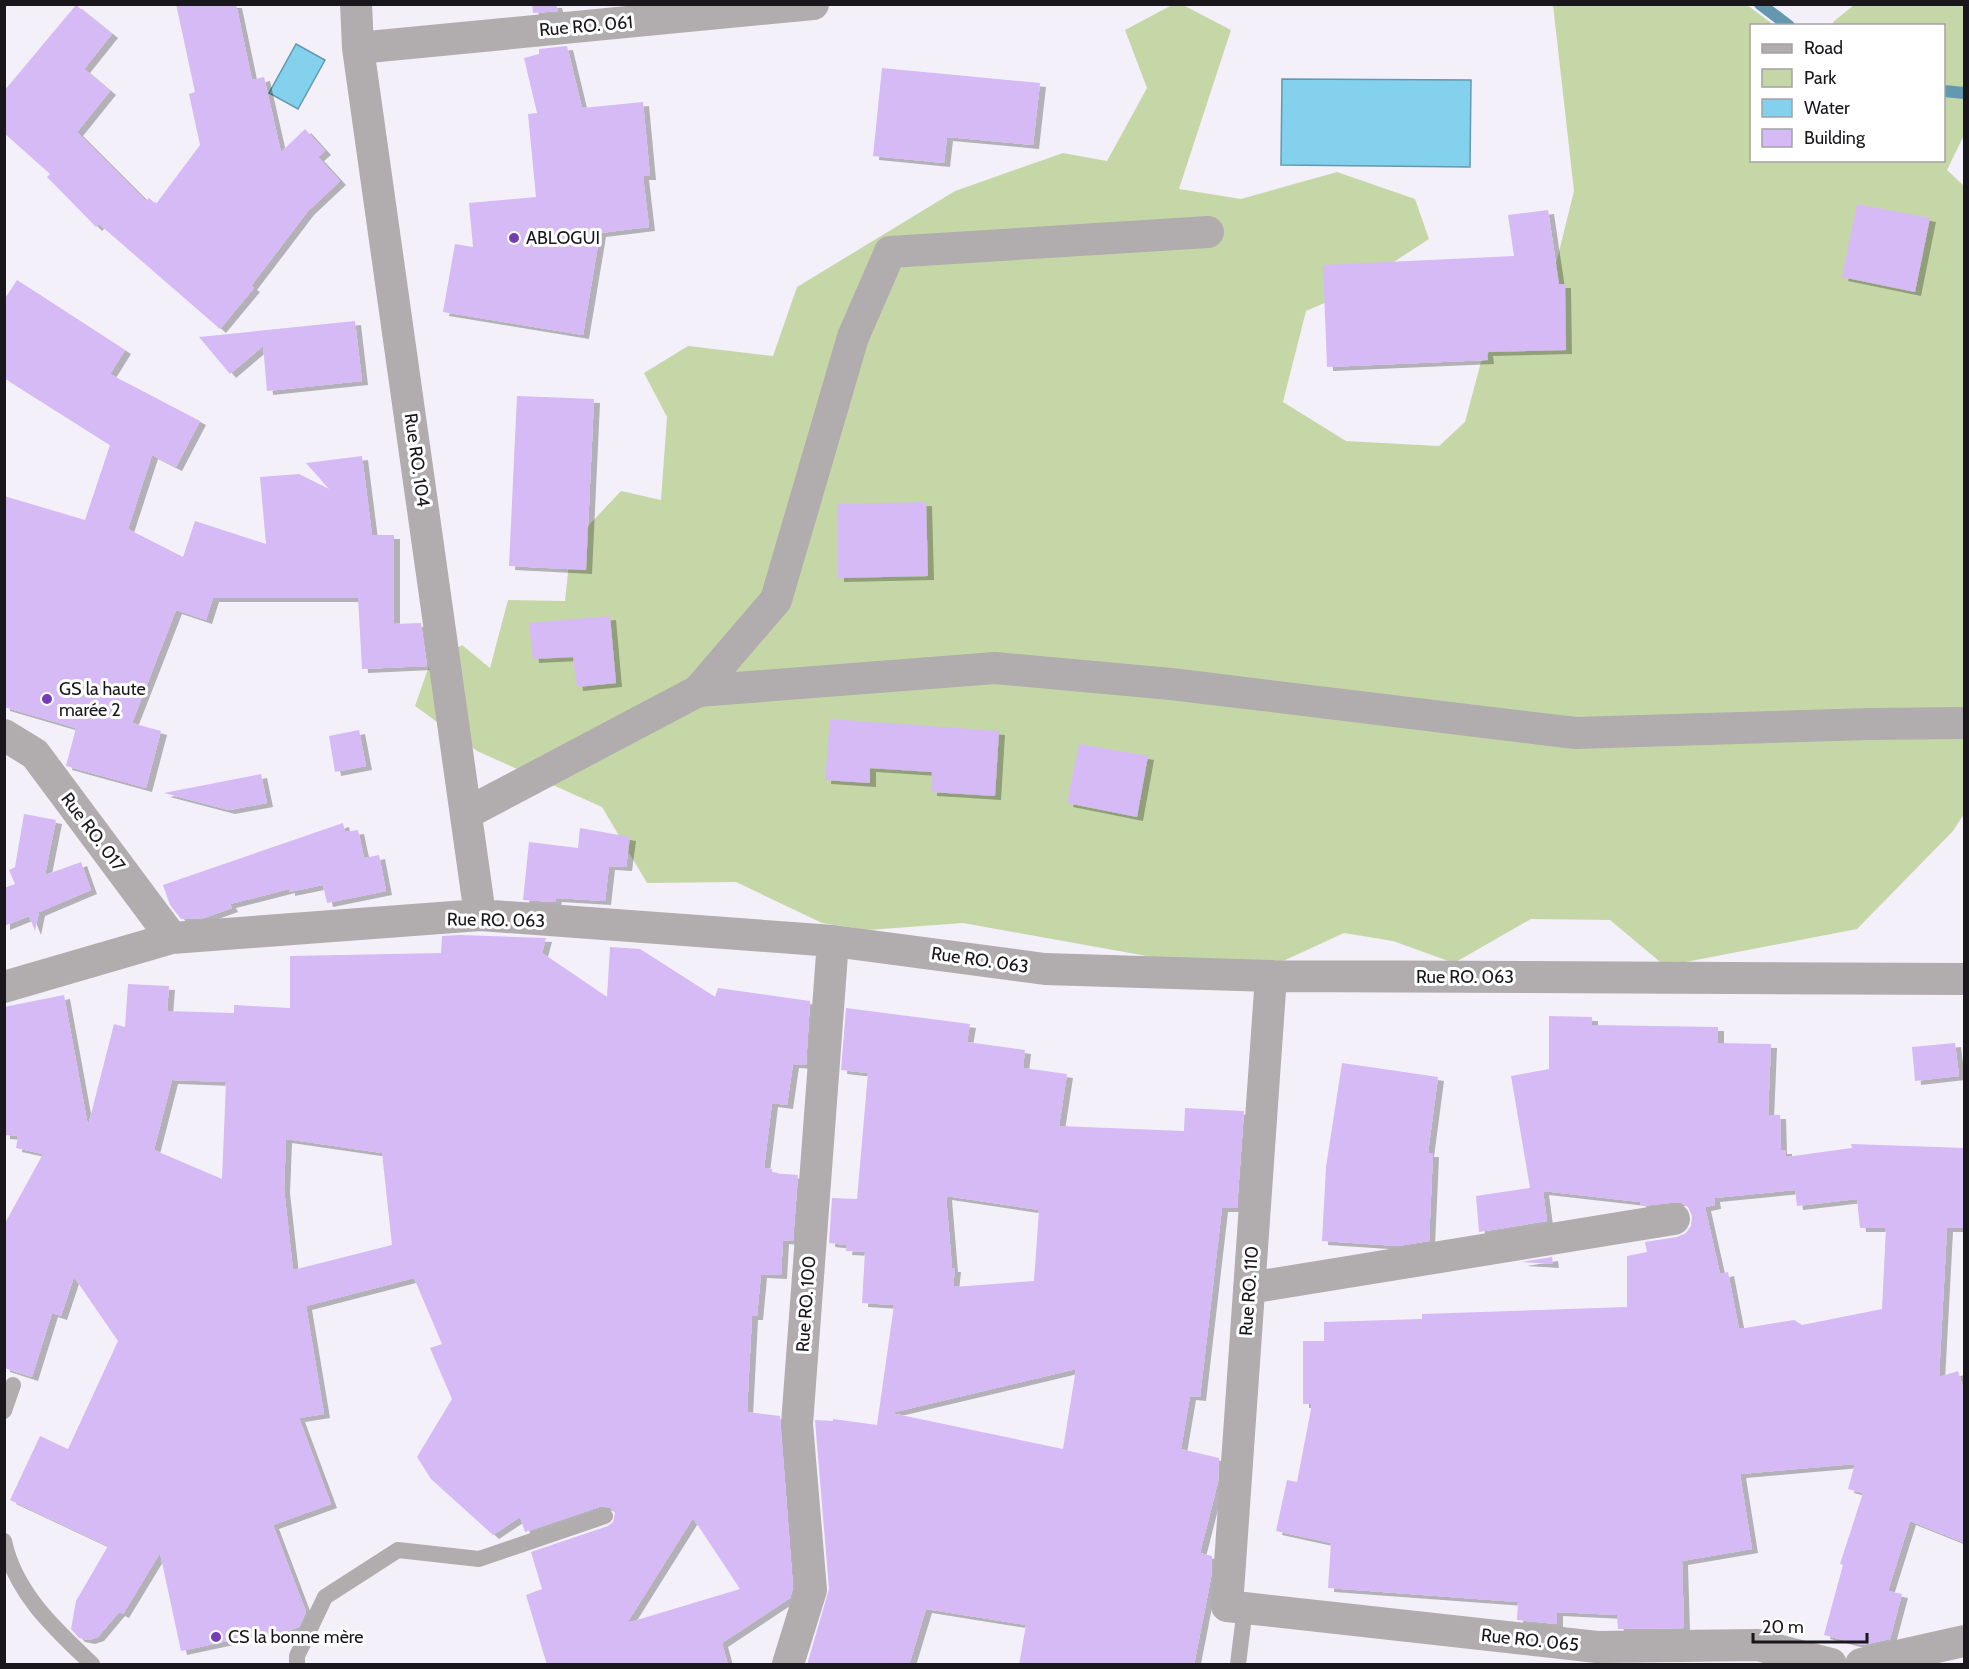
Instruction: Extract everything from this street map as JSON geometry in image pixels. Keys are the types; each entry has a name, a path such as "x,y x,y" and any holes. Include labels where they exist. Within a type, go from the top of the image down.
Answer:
{"street":[{"name":"Rue RO. 104","path":"356,4 358,48 480,915"},
{"name":"Rue RO. 061","path":"358,48 813,4"},
{"path":"466,813 698,691 776,600 853,337 890,252 1208,232"},
{"path":"698,691 995,668 1171,684 1575,733 1965,723"},
{"name":"Rue RO. 017","path":"4,735 36,754 172,938"},
{"name":"Rue RO. 063","path":"4,987 172,938 480,915 833,941 1045,969 1271,976 1965,979"},
{"name":"Rue RO. 100","path":"788,1665 811,1590 797,1425 833,941"},
{"name":"Rue RO. 110","path":"1236,1607 1249,1288 1271,976"},
{"path":"1249,1288 1674,1220"},
{"name":"Rue RO. 065","path":"1236,1607 1597,1647 1758,1645 1831,1665"},
{"path":"1861,1665 1965,1641"}],"lane":[{"path":"4,1411 13,1386"},
{"path":"297,1665 297,1656 325,1598 398,1550 479,1559 605,1516"},
{"path":"4,1541 9,1565 46,1620 92,1665"},
{"path":"1236,1607 1238,1665"}],"green space":[{"path":"1172,5 1183,5 1231,30 1179,189 1241,199 1337,172 1415,199 1429,239 1343,295 1306,311 1283,402 1346,441 1439,446 1465,422 1481,362 1552,280 1574,191 1553,5 1747,5 1773,24 1750,24 1750,162 1945,162 1945,24 1833,24 1833,22 1854,5 1964,5 1964,135 1947,170 1964,186 1964,814 1953,831 1857,929 1665,966 1610,920 1531,919 1454,963 1393,941 1344,933 1281,962 1152,957 963,923 868,930 822,923 736,882 647,883 602,807 477,751 415,706 429,666 462,645 490,668 508,600 565,601 571,544 621,491 661,500 667,417 644,373 688,346 773,356 797,287 955,191 1063,153 1107,161 1147,88 1125,30"}],"water":[{"path":"296,44 325,60 298,109 269,93"},
{"path":"1282,79 1471,80 1470,167 1281,165"}],"building":[{"path":"176,4 236,4 252,80 264,77 281,152 305,129 325,151 318,157 340,181 308,211 251,286 254,288 220,329 99,224 96,227 47,177 50,174 4,133 4,91 76,5 112,34 84,69 110,91 77,132 146,201 149,198 156,204 200,145 189,94 195,92"},
{"path":"532,4 556,4 558,11 533,13"},
{"path":"567,46 582,108 643,102 650,176 643,176 649,227 600,233 583,335 443,312 455,244 473,247 469,203 536,197 528,114 537,113 524,58 539,54 539,49"},
{"path":"882,68 1040,83 1033,145 947,137 944,163 873,156"},
{"path":"1857,204 1930,218 1915,292 1842,277"},
{"path":"1548,210 1559,284 1565,284 1566,350 1487,352 1488,360 1327,367 1323,265 1514,256 1508,215"},
{"path":"17,280 125,350 110,374 200,421 176,467 152,455 128,529 183,557 195,521 266,544 260,477 299,474 329,489 306,463 362,456 372,535 394,535 394,624 421,623 427,666 362,669 358,598 213,598 206,620 176,610 132,723 161,731 146,788 66,766 76,728 4,707 4,496 85,520 110,445 4,378 4,300"},
{"path":"355,321 362,381 267,391 263,346 230,374 199,337"},
{"path":"517,396 594,399 586,570 509,566"},
{"path":"926,502 928,576 838,578 837,504"},
{"path":"610,616 616,683 577,687 573,657 533,659 529,623"},
{"path":"830,719 999,731 995,796 931,792 932,772 870,768 870,783 825,780"},
{"path":"359,730 366,766 335,772 329,736"},
{"path":"1079,744 1148,756 1137,817 1067,803"},
{"path":"261,774 267,803 229,810 164,793"},
{"path":"24,814 56,820 45,875 81,862 91,890 39,912 35,931 29,916 4,926 4,888 15,884 9,870 15,867"},
{"path":"343,823 345,832 358,830 364,858 379,855 386,891 327,903 323,885 289,892 289,889 230,904 232,908 204,918 181,919 170,905 163,885"},
{"path":"580,828 630,837 626,867 609,866 605,901 556,898 555,902 523,900 529,842 578,848"},
{"path":"442,936 546,938 542,953 607,997 610,947 640,949 715,997 718,988 810,1001 806,1065 793,1064 787,1105 772,1103 764,1168 772,1169 772,1173 798,1175 793,1241 783,1240 781,1275 761,1274 757,1316 752,1316 747,1412 780,1416 793,1588 790,1598 722,1643 728,1665 547,1665 526,1595 542,1589 531,1552 608,1526 613,1522 615,1513 611,1508 602,1506 525,1532 520,1517 493,1535 431,1479 417,1457 452,1399 430,1348 442,1344 414,1278 306,1306 324,1414 299,1418 331,1504 273,1525 306,1612 299,1627 268,1638 266,1633 181,1651 160,1553 123,1614 119,1612 98,1637 89,1640 79,1638 71,1629 76,1601 108,1546 10,1500 40,1436 68,1449 118,1341 74,1277 61,1316 52,1313 32,1377 4,1368 4,1225 43,1154 16,1148 18,1136 4,1135 4,1007 64,995 88,1126 114,1024 125,1027 128,984 169,986 167,1011 234,1013 234,1005 290,1008 290,956 441,953","holes":["172,1080 226,1082 222,1179 154,1150","286,1139 382,1153 392,1245 293,1270 284,1189","693,1518 740,1589 627,1623"]},
{"path":"846,1008 970,1024 967,1042 1025,1050 1023,1068 1067,1074 1059,1126 1184,1131 1185,1108 1244,1111 1237,1208 1222,1208 1200,1397 1190,1396 1181,1449 1219,1458 1218,1482 1200,1553 1212,1556 1211,1578 1194,1665 1019,1665 1026,1625 926,1609 909,1665 807,1665 829,1589 815,1420 833,1421 833,1419 877,1425 894,1305 862,1303 865,1252 846,1251 847,1245 829,1243 832,1198 857,1199 868,1073 841,1070","holes":["946,1196 1039,1210 1034,1281 953,1287 955,1268 952,1268","1076,1369 1063,1449 891,1413"]},
{"path":"1549,1016 1592,1017 1592,1025 1718,1027 1718,1043 1771,1044 1768,1115 1780,1115 1781,1150 1786,1150 1786,1157 1852,1148 1851,1144 1965,1148 1965,1228 1947,1228 1939,1377 1958,1371 1965,1394 1965,1543 1910,1521 1888,1591 1902,1594 1890,1639 1862,1645 1824,1635 1843,1565 1840,1564 1863,1493 1848,1489 1855,1464 1740,1474 1752,1549 1682,1561 1684,1628 1618,1629 1617,1615 1557,1612 1557,1624 1517,1620 1518,1602 1328,1588 1331,1543 1276,1531 1287,1480 1297,1482 1312,1404 1303,1404 1303,1341 1324,1341 1324,1322 1422,1319 1422,1314 1627,1307 1627,1256 1647,1252 1645,1242 1677,1237 1686,1233 1691,1226 1692,1216 1688,1207 1680,1202 1641,1206 1640,1202 1543,1191 1547,1221 1479,1232 1476,1196 1530,1188 1511,1076 1549,1069","holes":["1795,1190 1797,1206 1857,1199 1860,1228 1886,1228 1882,1309 1802,1325 1794,1320 1739,1329 1728,1272 1720,1274 1705,1207 1715,1205 1714,1198"]},
{"path":"1955,1043 1959,1076 1915,1081 1912,1047"},
{"path":"1342,1063 1438,1077 1428,1153 1433,1153 1429,1241 1398,1246 1322,1241 1326,1167"},
{"path":"1552,1257 1553,1264 1521,1262"}],"waterway":[{"path":"1760,4 1786,24"},
{"path":"1945,91 1964,93"}],"place":[{"name":"ABLOGUI","path":"514,238"},
{"name":"GS la haute marée 2","path":"47,699"},
{"name":"CS la bonne mère","path":"216,1637"}]}
